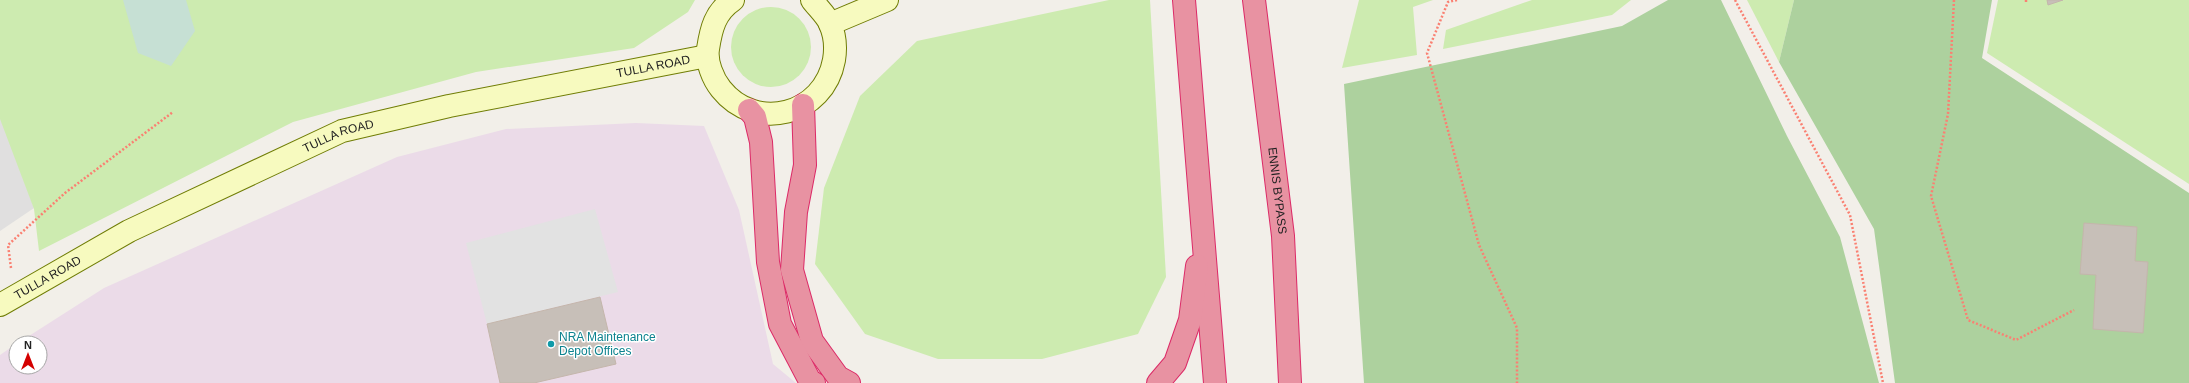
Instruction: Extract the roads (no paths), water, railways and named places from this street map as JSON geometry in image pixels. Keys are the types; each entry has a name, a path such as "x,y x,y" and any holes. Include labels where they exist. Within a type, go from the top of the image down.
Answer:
{"highway":[{"path":"1184,0 1203,217 1215,383"},
{"name":"ENNIS BYPASS","path":"1254,0 1283,236 1290,383"},
{"path":"803,105 805,165 796,212 792,270 812,341 838,377 849,383"},
{"path":"749,110 754,118 761,142 768,262 780,324 810,381 814,383"},
{"path":"1158,383 1175,363 1190,320 1203,217"}],"main road":[{"path":"733,0 726,5 711,28 707,56 716,83 729,99 749,110 771,114 798,109 818,95 831,75 836,47 830,24 812,0"},
{"path":"830,24 887,0"},
{"name":"TULLA ROAD","path":"8,300 129,230 342,131 449,106 707,56"}],"place":[{"name":"NRA Maintenance Depot Offices","path":"551,344"}]}
